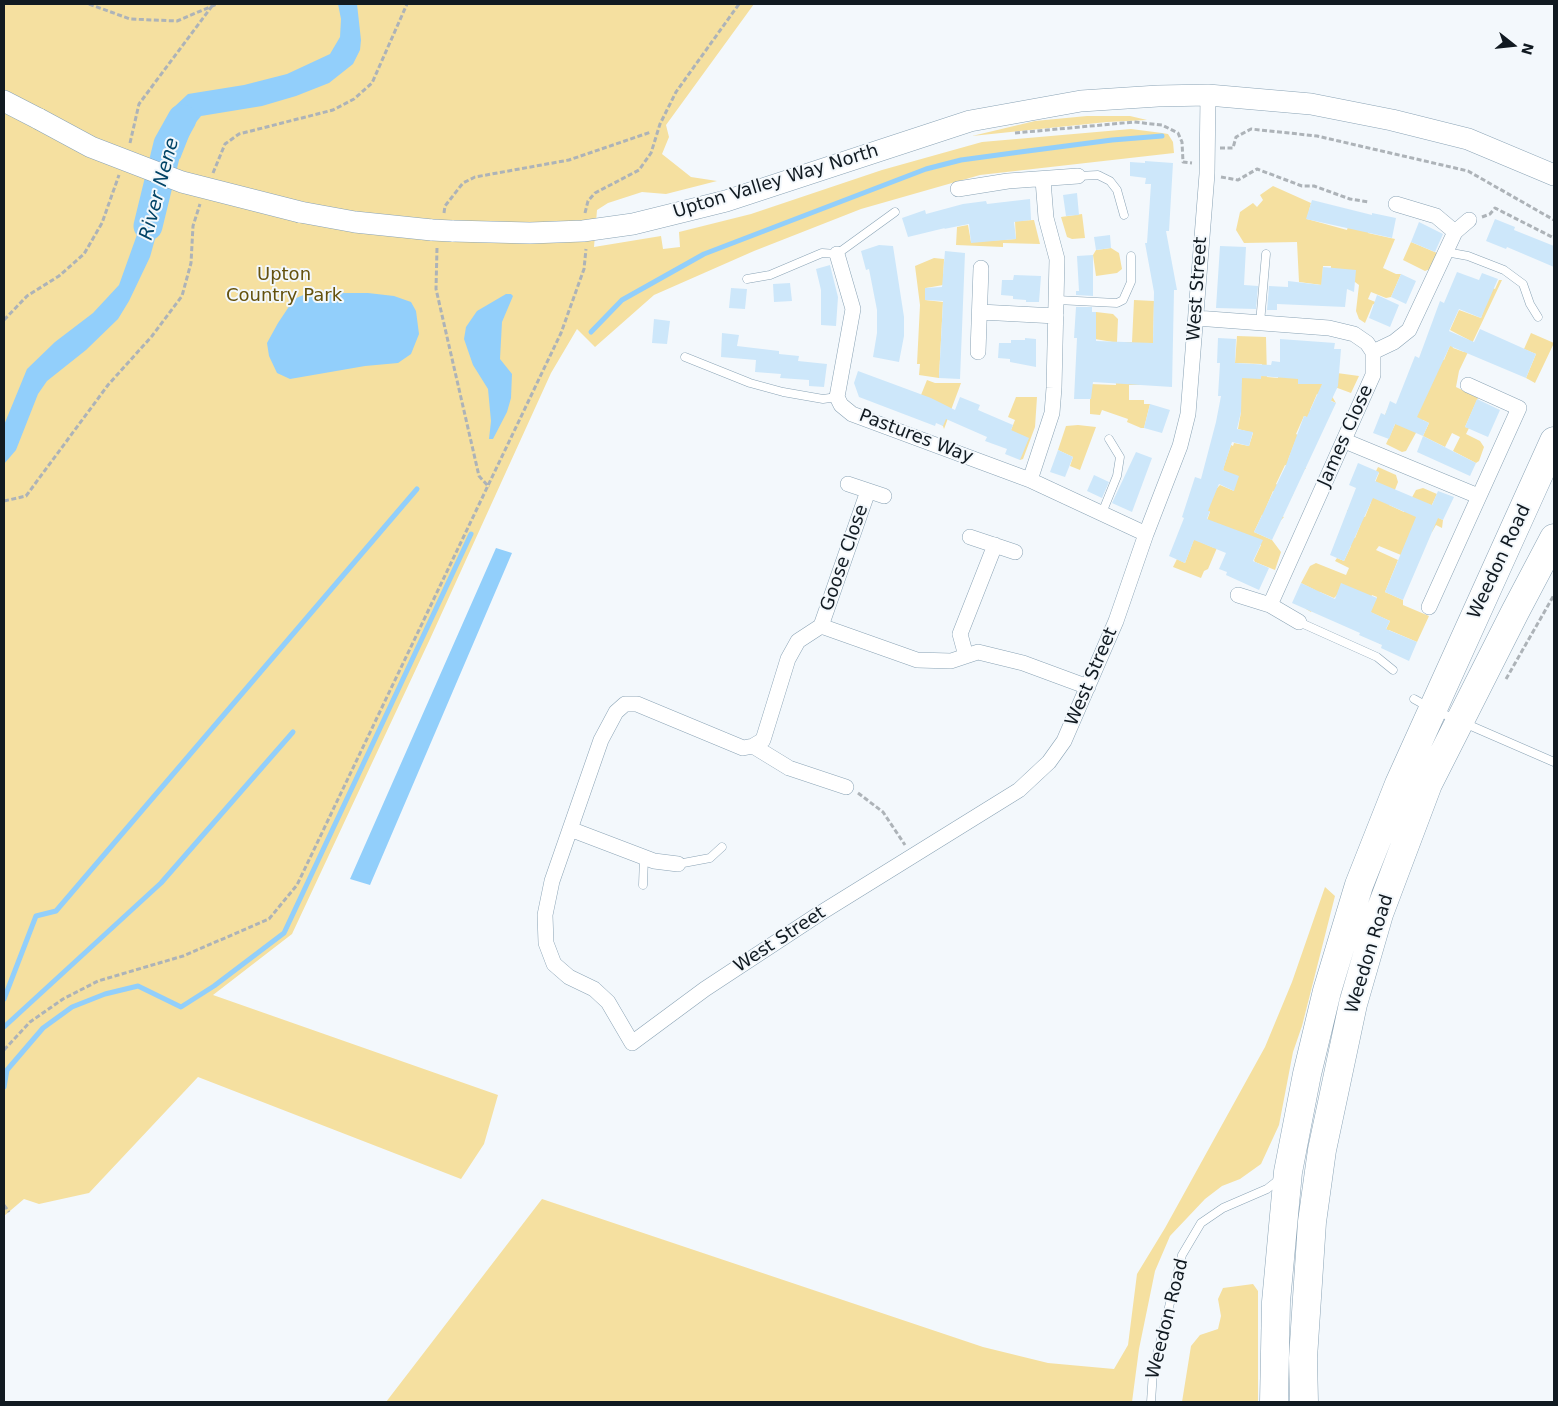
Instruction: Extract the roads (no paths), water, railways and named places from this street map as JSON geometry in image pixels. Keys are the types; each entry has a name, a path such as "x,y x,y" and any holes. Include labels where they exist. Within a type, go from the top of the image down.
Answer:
{"highway":[{"name":"Weedon Road","path":"1274,1402 1276,1302 1288,1172 1306,1074 1327,991 1359,885 1423,704 1551,453"},
{"name":"Weedon Road","path":"1304,1402 1305,1319 1312,1222 1322,1150 1353,1004 1379,914 1428,784 1554,538"}],"street":[{"name":"West Street","path":"570,829 552,881 545,915 546,942 554,964 569,977 594,989 608,1002 632,1042 705,989 818,914 1019,790 1049,762 1064,741 1116,621 1146,534 1180,446 1188,414 1207,174 1208,95"},
{"name":"Upton Valley Way North","path":"4,101 91,147 182,182 300,212 355,222 432,230 530,233 583,231 633,224 726,201 970,121 1081,101 1208,95 1310,104 1392,120 1468,139 1554,175"},
{"path":"958,189 1008,182 1078,176"},
{"path":"1030,480 1052,413 1057,300 1056,260 1046,218 1043,180"},
{"path":"1396,204 1436,216 1455,232"},
{"path":"1196,318 1329,328 1354,334 1367,343 1373,352 1394,342 1409,330 1455,232 1469,220"},
{"path":"837,254 853,309 837,397"},
{"path":"978,352 981,268"},
{"path":"980,312 1056,316"},
{"name":"James Close","path":"1270,605 1373,375 1373,352"},
{"path":"1429,607 1519,408 1468,385"},
{"name":"Pastures Way","path":"837,397 841,405 852,414 1030,480 1146,534"},
{"path":"1345,441 1478,496"},
{"name":"Goose Close","path":"848,484 884,496"},
{"name":"Goose Close","path":"821,626 868,491"},
{"path":"970,536 1016,552"},
{"path":"966,656 960,634 995,545"},
{"path":"1238,595 1270,605 1299,622"},
{"path":"678,864 654,861 570,829 601,740 616,712 625,704 637,704 742,748 754,746 763,740 788,659 798,640 821,626 917,660 951,661 978,652 1023,662 1088,687"},
{"path":"754,746 789,768 846,787"}],"lane":[{"path":"1078,176 1098,175 1110,181 1117,190 1124,215"},
{"path":"747,278 770,275 822,254 837,254 895,212"},
{"path":"1446,252 1468,256 1504,270 1523,284 1530,304 1538,317"},
{"path":"1260,323 1266,254"},
{"path":"1057,300 1116,303 1123,300 1131,282 1131,256"},
{"path":"685,358 750,383 783,392 823,399 837,397"},
{"path":"1102,514 1117,476 1120,457 1109,439"},
{"path":"1299,622 1378,657 1393,670"},
{"path":"1423,704 1554,762"},
{"path":"678,864 710,858 722,847"},
{"path":"644,857 644,885"},
{"name":"Weedon Road","path":"1151,1402 1153,1372 1182,1256 1201,1223 1223,1208 1267,1189 1288,1172"}],"water":[{"path":"338,4 357,4 361,40 360,50 353,64 329,83 296,96 262,106 201,116 193,126 180,159 159,152 162,130 172,109 188,94 244,85 287,74 330,54 340,37 341,19"},
{"path":"149,185 168,192 150,257 129,301 118,319 86,350 47,381 38,394 16,450 4,464 4,425 27,369 55,342 93,313 119,285 139,229"},
{"path":"308,293 368,293 394,296 411,302 416,311 419,334 411,354 398,363 365,366 290,379 277,373 269,356 267,343 294,299"},
{"path":"506,294 513,296 502,322 500,359 512,374 511,398 507,412 493,439 489,439 491,421 488,389 473,365 464,339 466,327 477,311"},
{"path":"496,548 512,553 370,885 350,879"}],"waterway":[{"name":"River Nene","path":"148,226 168,144 182,119"},
{"path":"591,332 622,300 704,254 926,169 961,160 1112,140 1162,136"},
{"path":"4,999 36,916 56,911 417,489"},
{"path":"4,1087 7,1070 43,1028 72,1007 105,994 138,986 181,1007 214,986 284,933 471,534"},
{"path":"4,1027 161,883 293,732"}],"park label":[{"name":"Upton Country Park","path":"284,285"}]}
